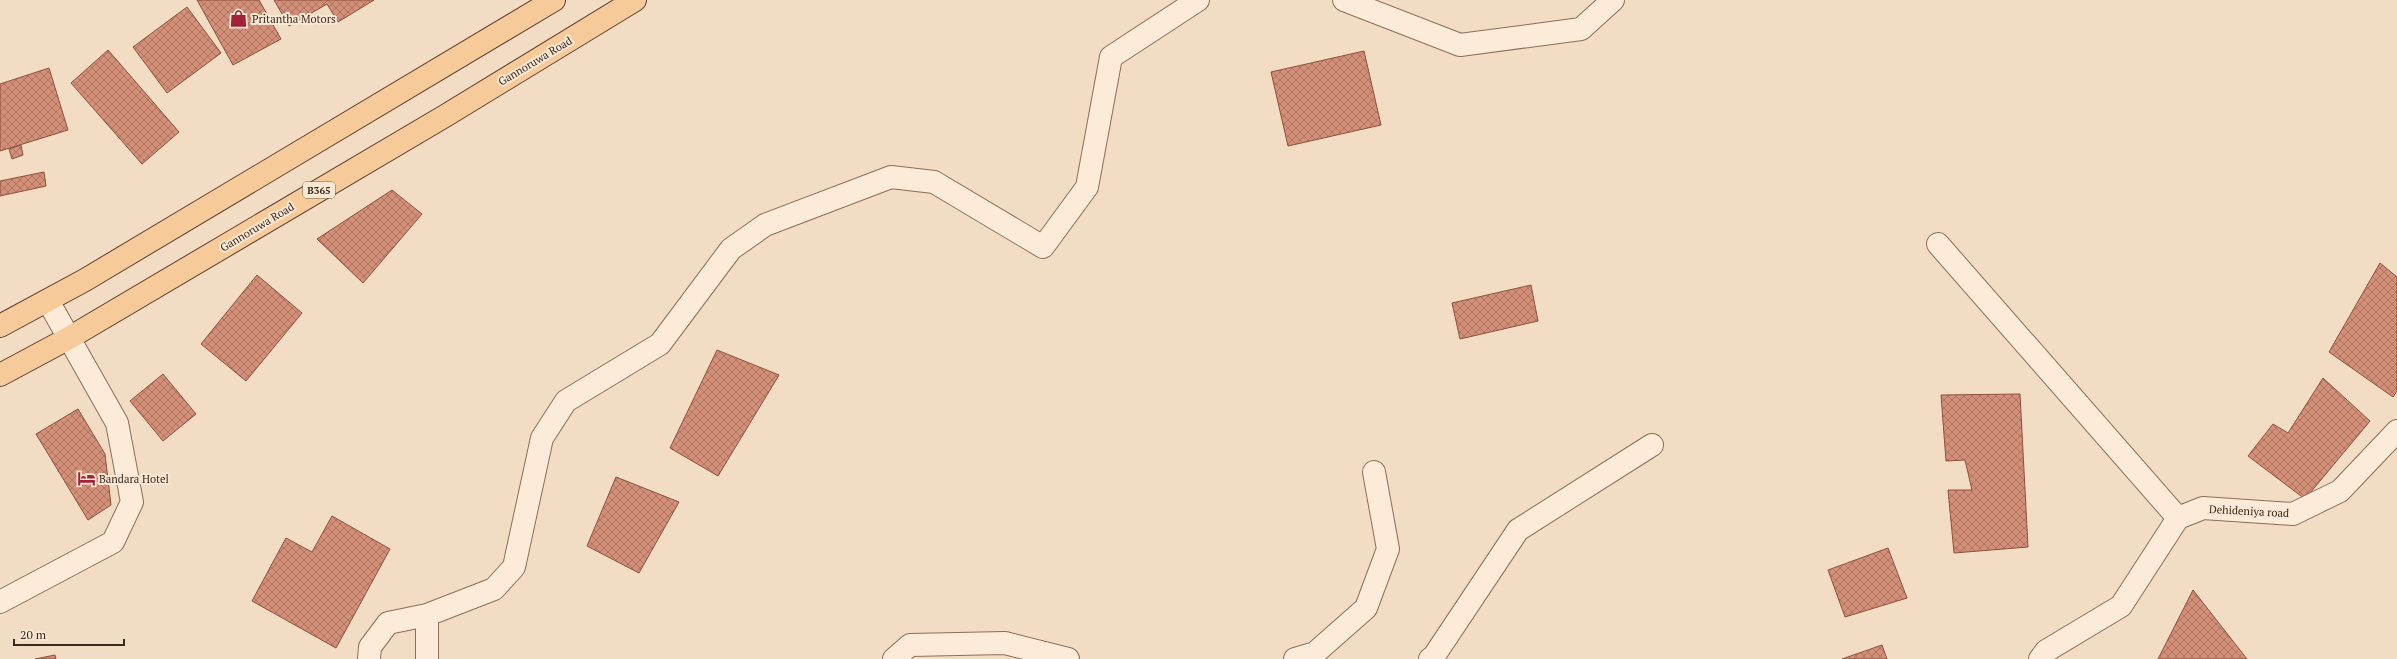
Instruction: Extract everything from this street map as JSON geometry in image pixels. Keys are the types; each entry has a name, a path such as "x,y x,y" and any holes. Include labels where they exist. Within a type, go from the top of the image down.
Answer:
{"main road":[{"path":"0,326 48,301 554,0"},
{"name":"Gannoruwa Road","path":"0,375 69,338 445,116 635,0"}],"street":[{"path":"369,659 370,646 388,624 427,615 494,589 514,567 542,438 566,401 660,344 730,249 765,225 891,177 934,182 1043,247 1087,187 1111,57 1198,0"},
{"path":"1344,0 1460,45 1581,29 1613,0"},
{"path":"1938,244 2178,518 2121,606 2046,651 2040,659"},
{"path":"0,602 113,542 132,502 117,423 48,301"},
{"name":"Dehideniya road","path":"2178,518 2203,508 2293,514 2340,490 2397,431"},
{"path":"1430,659 1434,656 1518,530 1652,445"},
{"path":"1295,659 1315,652 1366,608 1388,549 1374,472"},
{"path":"427,615 427,659"},
{"path":"894,659 910,646 1005,651 1068,659"}],"building":[{"name":"Pritantha Motors","path":"197,0 259,0 281,39 233,65"},
{"path":"274,0 374,0 338,22 327,4 289,26"},
{"path":"187,7 221,53 167,93 133,47"},
{"path":"108,50 179,132 142,164 71,83"},
{"path":"1364,51 1381,125 1288,146 1271,72"},
{"path":"49,68 68,130 0,151 0,84"},
{"path":"21,145 23,155 12,159 9,149"},
{"path":"44,172 46,186 0,196 0,181"},
{"path":"392,190 422,214 363,283 317,239"},
{"path":"2380,263 2397,277 2397,391 2393,397 2329,352"},
{"path":"257,275 302,313 246,381 201,344"},
{"path":"1531,285 1538,321 1460,339 1452,303"},
{"path":"717,350 779,375 718,476 670,448"},
{"path":"163,374 196,414 163,441 130,401"},
{"path":"2323,378 2370,421 2305,499 2248,456 2273,424 2288,433"},
{"path":"2020,394 2028,547 1954,553 1948,490 1972,490 1965,460 1946,461 1941,395"},
{"name":"Bandara Hotel","path":"78,409 105,454 111,505 88,520 36,434"},
{"path":"616,477 679,502 639,573 587,546"},
{"path":"332,516 390,549 336,648 252,601 286,538 312,552"},
{"path":"1888,548 1907,598 1845,617 1828,570"},
{"path":"2193,590 2247,659 2158,659"},
{"path":"1882,645 1887,659 1842,659"},
{"path":"55,655 56,659 35,659"}],"place":[{"name":"Pritantha Motors","path":"239,19"},
{"name":"Bandara Hotel","path":"86,479"}]}
